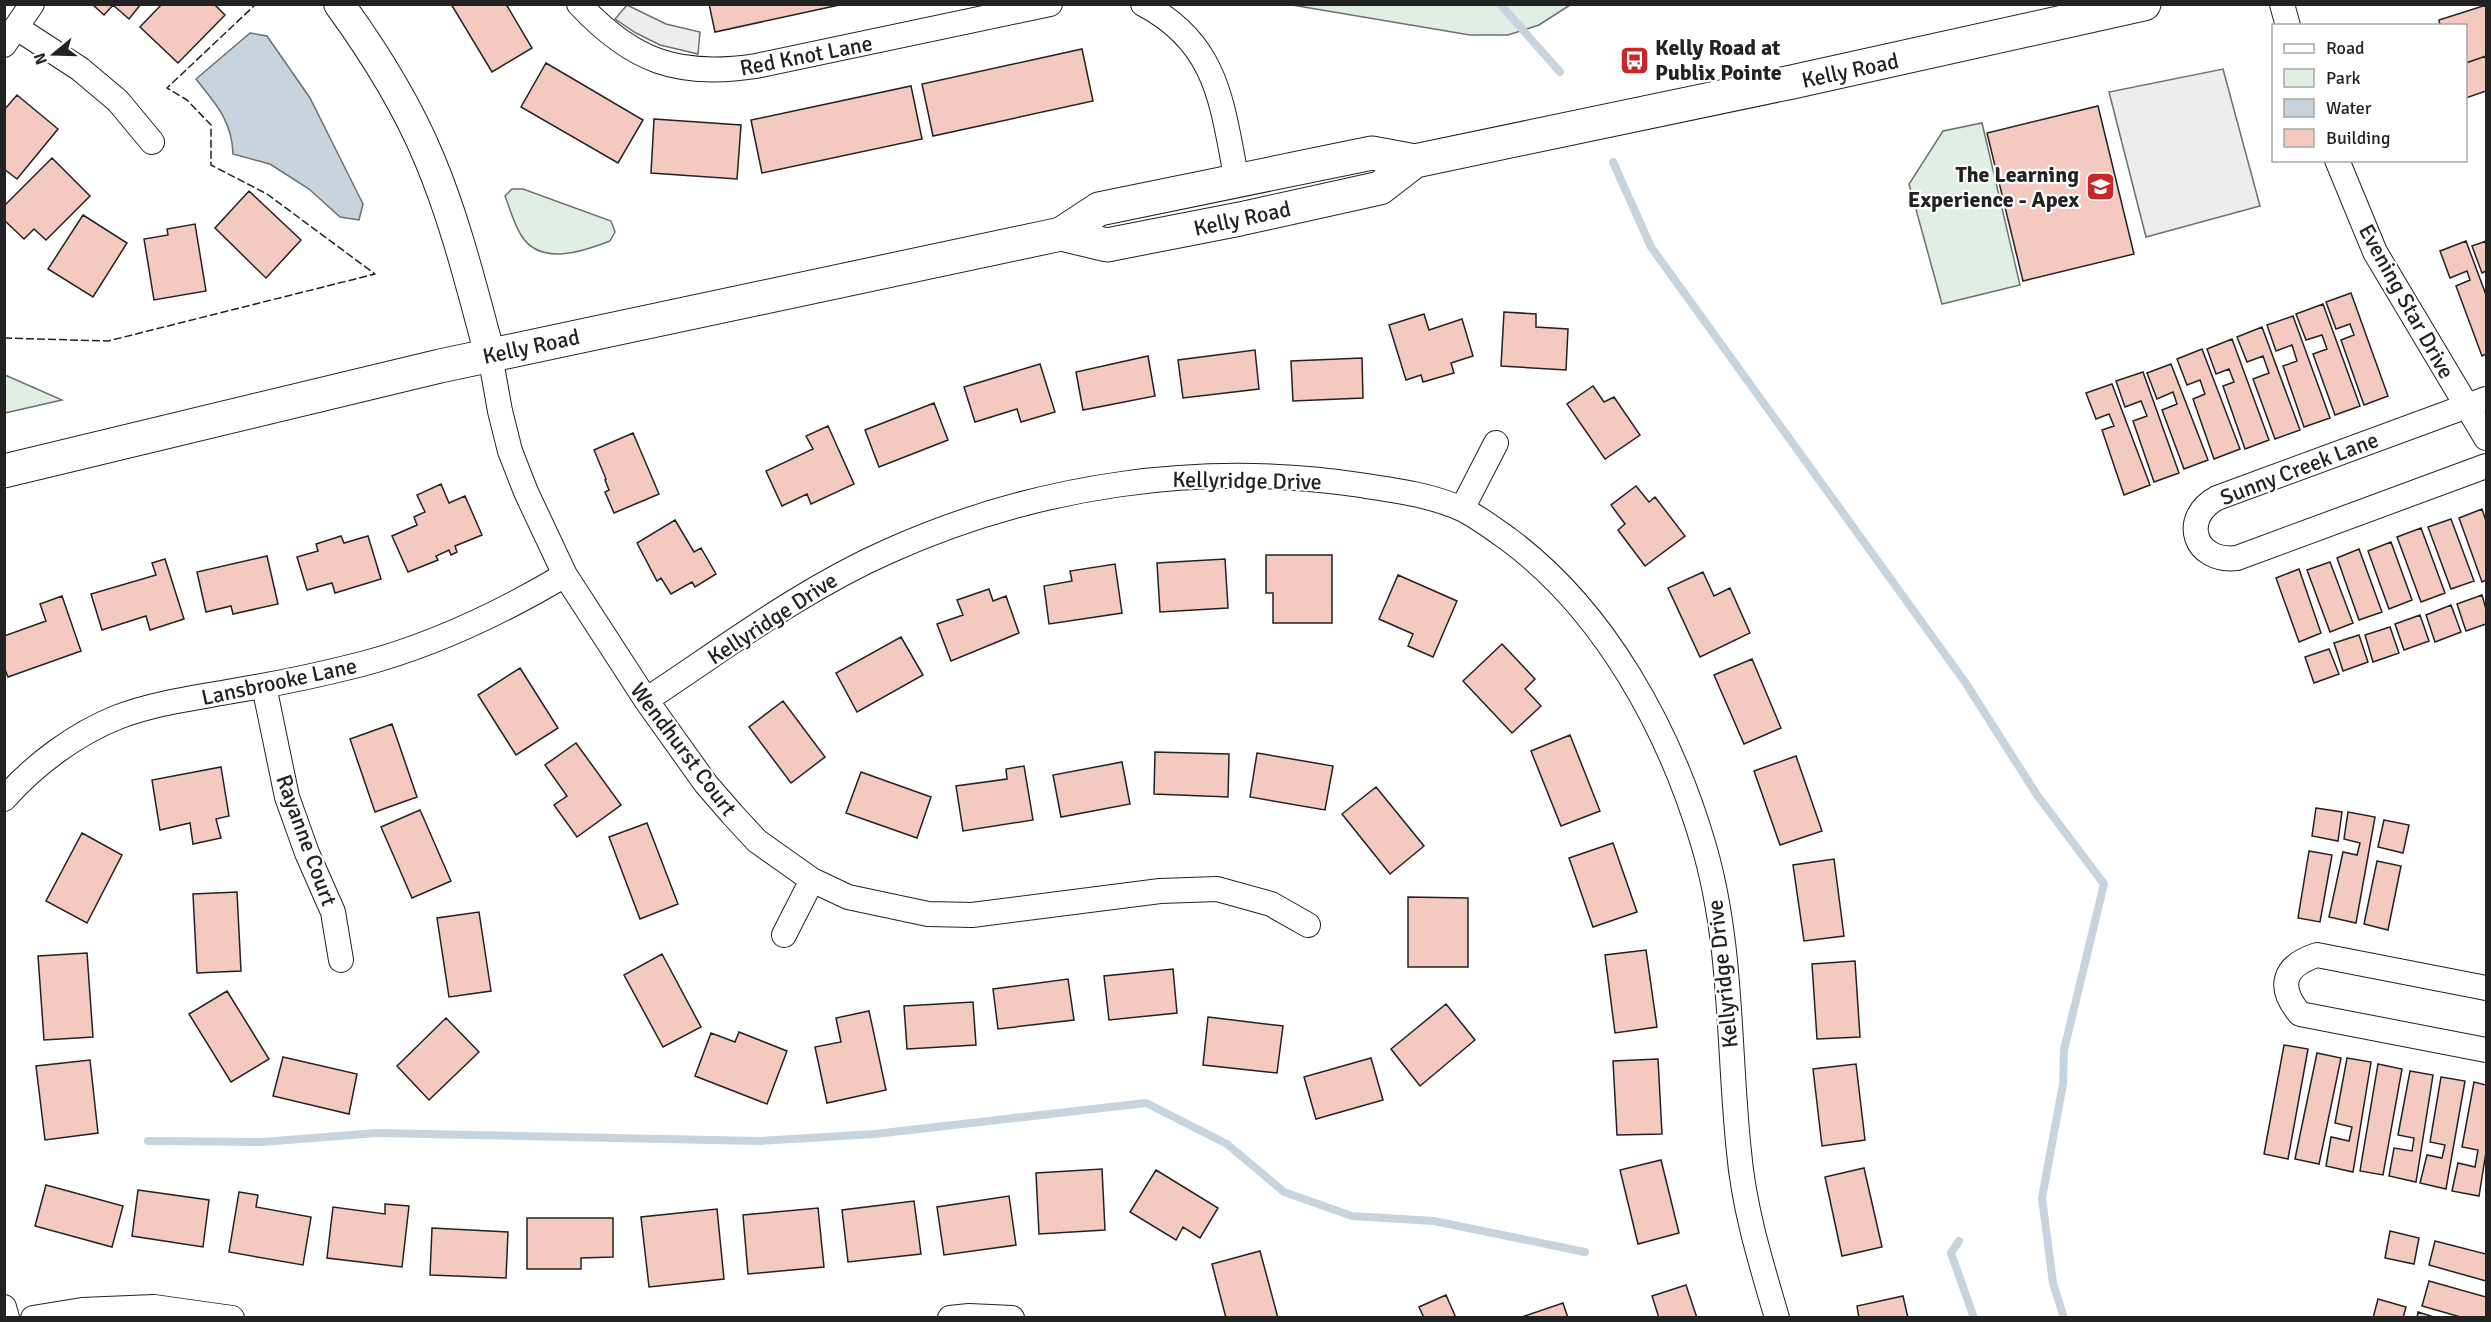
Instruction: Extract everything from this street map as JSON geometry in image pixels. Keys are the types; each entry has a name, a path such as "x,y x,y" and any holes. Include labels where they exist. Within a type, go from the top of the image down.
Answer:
{"main road":[{"name":"Kelly Road","path":"4,471 490,355 1061,234 1099,209 1372,153 1415,161 1792,82 2144,4"},
{"name":"Kelly Road","path":"1061,234 1107,244 1240,219 1380,188 1415,161"}],"street":[{"path":"32,4 11,37 88,75 118,101 152,142"},
{"path":"339,4 387,76 429,156 462,251 490,355"},
{"name":"Red Knot Lane","path":"579,4 610,36 634,51 659,62 696,70 735,70 1050,4"},
{"path":"1143,4 1179,27 1194,43 1208,64 1216,85 1238,181"},
{"path":"2282,4 2287,24"},
{"name":"Evening Star Drive","path":"2338,162 2374,252 2477,402 2487,438"},
{"name":"Wendhurst Court","path":"490,355 510,451 526,492 565,575 646,700 706,784 757,841 812,880 848,897 948,916 972,915 1161,891 1217,889 1271,904 1308,925"},
{"name":"Sunny Creek Lane","path":"2477,402 2217,498 2206,504 2200,513 2196,523 2196,536 2202,548 2211,555 2224,559 2237,558 2487,466"},
{"path":"1462,509 1496,443"},
{"name":"Kellyridge Drive","path":"646,700 783,607 842,573 889,550 934,532 1045,498 1114,484 1181,477 1306,477 1403,491 1462,509 1492,527 1529,555 1560,584 1595,625 1665,742 1686,794 1703,844 1724,946 1732,1078 1745,1199 1777,1317"},
{"name":"Lansbrooke Lane","path":"4,799 28,775 57,752 90,729 118,717 153,707 355,666 414,648 499,613 565,575"},
{"name":"Rayanne Court","path":"264,686 287,797 307,853 333,912 341,960"},
{"path":"784,935 812,880"},
{"path":"2487,988 2317,955 2302,959 2294,965 2285,984 2287,996 2300,1014 2487,1050"},
{"path":"4,1306 8,1317"},
{"path":"33,1317 82,1310 154,1307 232,1317"},
{"path":"950,1317 1012,1317"}],"green space":[{"path":"1570,4 1539,25 1508,35 1470,35 1292,5"},
{"path":"1982,123 2020,285 1942,304 1909,184 1943,131"},
{"path":"512,189 523,189 611,221 615,232 610,241 588,249 563,254 539,251 529,245 516,226 505,196"},
{"path":"5,375 62,400 5,413"}],"shaded area":[{"path":"627,5 666,24 700,32 698,54 660,45 615,19"},
{"path":"2223,69 2260,206 2146,237 2109,92"}],"water":[{"path":"250,33 267,36 310,98 363,204 359,220 340,217 309,189 270,164 233,154 226,122 196,79"}],"building":[{"path":"92,4 141,4 129,19 113,5 104,15"},
{"path":"162,4 214,4 225,15 178,63 140,27"},
{"path":"451,4 506,4 532,48 492,72"},
{"path":"709,4 844,4 715,32"},
{"path":"2486,5 2486,56 2467,63 2467,24 2440,24 2439,20"},
{"path":"1082,49 1093,101 933,136 922,84"},
{"path":"2486,56 2486,91 2467,98 2467,63"},
{"path":"546,63 643,120 618,163 521,107"},
{"path":"911,86 922,139 762,173 751,120"},
{"path":"17,95 58,129 17,179 4,169 4,110"},
{"path":"2098,106 2134,254 2023,281 1987,133"},
{"path":"654,119 741,125 737,179 651,173"},
{"path":"52,158 90,196 46,240 34,229 24,239 4,220 4,206"},
{"path":"249,191 301,240 266,278 215,228"},
{"path":"83,215 127,243 93,297 48,269"},
{"path":"195,224 206,291 154,300 144,239 168,235 167,229"},
{"path":"2466,241 2486,295 2486,354 2482,356 2456,286 2470,280 2467,271 2450,278 2440,251"},
{"path":"2486,241 2486,271 2482,273 2472,246"},
{"path":"2351,293 2388,396 2364,405 2341,340 2354,335 2350,324 2336,329 2326,302"},
{"path":"2323,304 2360,406 2335,415 2313,354 2327,349 2322,335 2306,340 2296,314"},
{"path":"1504,312 1536,314 1536,327 1568,329 1566,370 1501,366"},
{"path":"1424,314 1429,330 1462,319 1473,356 1451,363 1454,373 1423,382 1421,375 1406,380 1389,325"},
{"path":"2293,316 2330,418 2304,427 2283,366 2297,361 2292,345 2276,351 2267,325"},
{"path":"2262,327 2300,430 2275,439 2253,379 2269,373 2263,356 2247,362 2237,337"},
{"path":"2232,339 2269,440 2245,449 2223,386 2234,382 2229,369 2216,374 2207,349"},
{"path":"2202,349 2240,449 2214,459 2193,399 2205,394 2200,380 2187,385 2177,359"},
{"path":"1255,350 1259,389 1183,398 1178,360"},
{"path":"1148,356 1155,396 1083,410 1076,372"},
{"path":"1362,358 1363,398 1293,401 1291,361"},
{"path":"1040,364 1055,412 1021,422 1017,409 975,422 964,387"},
{"path":"2171,364 2208,460 2184,469 2162,410 2177,404 2173,392 2157,399 2147,373"},
{"path":"2143,372 2179,473 2154,482 2133,421 2147,416 2141,401 2125,407 2116,381"},
{"path":"2112,384 2150,485 2124,495 2102,430 2114,426 2109,414 2096,419 2086,393"},
{"path":"1593,386 1604,402 1614,397 1640,435 1605,459 1567,404"},
{"path":"934,403 948,440 879,467 865,430"},
{"path":"828,426 854,484 811,504 807,494 782,506 766,471 813,449 806,436"},
{"path":"633,433 659,494 614,513 605,492 609,490 606,479 594,450"},
{"path":"441,484 449,503 465,496 482,535 455,546 457,552 451,555 449,550 436,556 438,560 408,572 392,536 417,525 414,517 425,512 417,495"},
{"path":"1636,486 1649,502 1655,497 1685,536 1645,566 1618,530 1625,524 1611,505"},
{"path":"2482,509 2486,521 2486,580 2482,582 2459,518"},
{"path":"2451,519 2474,581 2451,589 2428,527"},
{"path":"675,520 694,552 701,548 716,574 695,587 692,582 671,594 661,578 657,581 637,543"},
{"path":"2421,528 2445,593 2421,602 2397,537"},
{"path":"341,536 344,543 368,536 381,579 335,593 332,583 307,590 297,557 318,551 316,544"},
{"path":"2391,542 2412,600 2389,609 2368,551"},
{"path":"2359,549 2382,612 2359,620 2337,558"},
{"path":"1266,555 1332,555 1332,623 1273,623 1273,593 1266,593"},
{"path":"267,556 278,604 233,614 231,606 206,612 197,572"},
{"path":"165,559 184,619 150,630 146,616 102,630 91,594 156,575 152,563"},
{"path":"1225,559 1228,608 1160,612 1157,563"},
{"path":"2330,562 2353,623 2330,632 2307,570"},
{"path":"1115,564 1122,613 1049,624 1044,586 1072,581 1070,571"},
{"path":"2299,569 2321,633 2299,642 2276,578"},
{"path":"1703,572 1714,596 1730,588 1750,633 1700,657 1668,588"},
{"path":"1398,575 1457,601 1433,657 1408,646 1413,634 1379,619"},
{"path":"989,589 993,601 1006,596 1019,633 951,661 937,624 963,615 957,600"},
{"path":"2482,595 2486,609 2486,624 2466,631 2457,604"},
{"path":"62,596 81,651 8,677 4,667 4,636 46,621 40,604"},
{"path":"2451,605 2461,632 2435,642 2426,615"},
{"path":"2420,615 2429,641 2404,650 2395,624"},
{"path":"2390,627 2399,653 2373,662 2365,635"},
{"path":"2359,635 2368,662 2343,671 2334,643"},
{"path":"901,637 923,675 857,712 836,673"},
{"path":"1502,644 1535,679 1525,689 1541,706 1512,733 1463,681"},
{"path":"2329,649 2339,674 2314,683 2305,657"},
{"path":"1752,659 1781,728 1744,744 1714,675"},
{"path":"520,668 558,728 516,755 478,695"},
{"path":"783,701 825,757 791,783 749,727"},
{"path":"392,724 417,797 375,812 350,739"},
{"path":"1570,735 1600,811 1561,826 1531,751"},
{"path":"576,743 621,805 577,837 554,805 567,796 545,765"},
{"path":"1155,752 1229,754 1228,797 1154,794"},
{"path":"1257,753 1333,766 1325,810 1250,797"},
{"path":"1796,756 1822,831 1780,845 1754,771"},
{"path":"1122,762 1130,804 1061,817 1053,775"},
{"path":"1024,766 1033,820 963,831 956,786 1007,779 1006,769"},
{"path":"221,767 229,816 216,819 221,838 193,844 190,823 160,830 152,780"},
{"path":"861,772 931,797 917,838 846,813"},
{"path":"1376,787 1424,846 1390,874 1342,814"},
{"path":"2316,808 2342,812 2338,841 2312,836"},
{"path":"420,810 451,881 412,898 381,827"},
{"path":"2348,812 2375,817 2356,923 2329,917 2343,852 2357,855 2360,843 2344,839"},
{"path":"2384,820 2409,825 2403,853 2378,847"},
{"path":"647,823 678,904 640,919 609,837"},
{"path":"82,833 122,855 87,923 46,901"},
{"path":"1613,843 1637,912 1593,927 1569,858"},
{"path":"2309,851 2332,855 2320,922 2298,918"},
{"path":"1834,859 1844,936 1804,941 1793,865"},
{"path":"2377,861 2401,866 2388,930 2364,924"},
{"path":"237,892 241,971 197,973 193,894"},
{"path":"1408,897 1468,898 1468,967 1408,967"},
{"path":"479,912 491,991 449,997 437,918"},
{"path":"1646,950 1657,1027 1615,1033 1605,955"},
{"path":"87,953 93,1037 44,1040 38,956"},
{"path":"662,954 701,1027 663,1047 624,975"},
{"path":"1855,961 1860,1037 1817,1039 1812,964"},
{"path":"1173,969 1177,1013 1109,1020 1104,976"},
{"path":"1068,979 1074,1020 998,1029 993,989"},
{"path":"227,991 269,1059 231,1082 189,1014"},
{"path":"973,1002 976,1045 907,1049 904,1006"},
{"path":"1446,1004 1475,1040 1420,1086 1391,1049"},
{"path":"869,1011 886,1090 827,1103 815,1047 841,1042 836,1018"},
{"path":"1208,1017 1283,1026 1277,1073 1203,1065"},
{"path":"446,1018 479,1052 429,1100 397,1066"},
{"path":"739,1032 787,1051 767,1104 695,1076 711,1033 735,1042"},
{"path":"2284,1045 2308,1049 2288,1159 2264,1154"},
{"path":"2317,1053 2341,1058 2319,1164 2295,1159"},
{"path":"283,1057 357,1074 349,1114 273,1096"},
{"path":"1371,1058 1383,1100 1316,1119 1304,1077"},
{"path":"2347,1058 2371,1062 2353,1172 2326,1166 2331,1137 2349,1141 2352,1127 2335,1123"},
{"path":"1658,1059 1662,1134 1617,1135 1613,1061"},
{"path":"90,1060 98,1133 45,1140 36,1066"},
{"path":"1856,1064 1865,1140 1822,1146 1813,1069"},
{"path":"2378,1064 2402,1069 2383,1175 2360,1171"},
{"path":"2410,1071 2433,1075 2416,1182 2389,1176 2394,1148 2412,1151 2414,1138 2398,1135"},
{"path":"2441,1077 2465,1081 2446,1189 2420,1183 2427,1155 2442,1158 2445,1145 2430,1142"},
{"path":"2474,1082 2486,1085 2486,1152 2479,1196 2452,1191 2458,1163 2475,1167 2478,1150 2462,1147"},
{"path":"1661,1160 1679,1233 1638,1244 1620,1170"},
{"path":"1864,1168 1882,1247 1842,1256 1825,1177"},
{"path":"1102,1169 1105,1230 1039,1234 1036,1173"},
{"path":"1156,1170 1218,1208 1200,1238 1183,1227 1176,1240 1130,1212"},
{"path":"46,1185 123,1206 112,1247 35,1226"},
{"path":"138,1190 209,1200 203,1247 132,1236"},
{"path":"239,1192 258,1195 256,1207 311,1217 303,1265 229,1252"},
{"path":"1009,1196 1016,1245 944,1255 937,1207"},
{"path":"914,1201 921,1254 848,1262 842,1210"},
{"path":"385,1204 409,1206 402,1267 327,1258 333,1207 385,1214"},
{"path":"818,1208 824,1267 748,1274 743,1215"},
{"path":"717,1209 724,1279 649,1287 641,1217"},
{"path":"527,1218 613,1218 613,1257 581,1258 581,1269 527,1269"},
{"path":"432,1228 508,1232 506,1278 430,1275"},
{"path":"2390,1231 2419,1238 2414,1264 2385,1258"},
{"path":"2435,1241 2486,1254 2486,1281 2429,1265"},
{"path":"1260,1251 1278,1318 1226,1318 1212,1264"},
{"path":"2429,1281 2486,1297 2486,1318 2464,1318 2422,1306"},
{"path":"1686,1285 1697,1318 1659,1318 1652,1296"},
{"path":"1446,1295 1456,1318 1424,1318 1419,1307"},
{"path":"1903,1296 1908,1318 1859,1318 1857,1306"},
{"path":"2378,1299 2406,1307 2403,1318 2373,1318"},
{"path":"1563,1303 1568,1318 1519,1318"},
{"path":"2418,1312 2437,1318 2417,1318"}],"waterway":[{"path":"1500,4 1560,72"},
{"path":"1613,162 1651,247 1965,682 2037,795 2104,884 2064,1050 2063,1084 2042,1198 2053,1283 2064,1318"},
{"path":"148,1141 262,1142 377,1133 759,1141 875,1134 1146,1103 1227,1144 1284,1192 1352,1216 1434,1221 1585,1252"},
{"path":"1959,1241 1951,1253 1974,1318"}],"fence":[{"path":"4,338 108,341 375,274 267,194 211,165 211,125 187,100 167,88 256,4"}],"place":[{"name":"Kelly Road at Publix Pointe","path":"1634,60"},
{"name":"The Learning Experience - Apex","path":"2100,187"}]}
